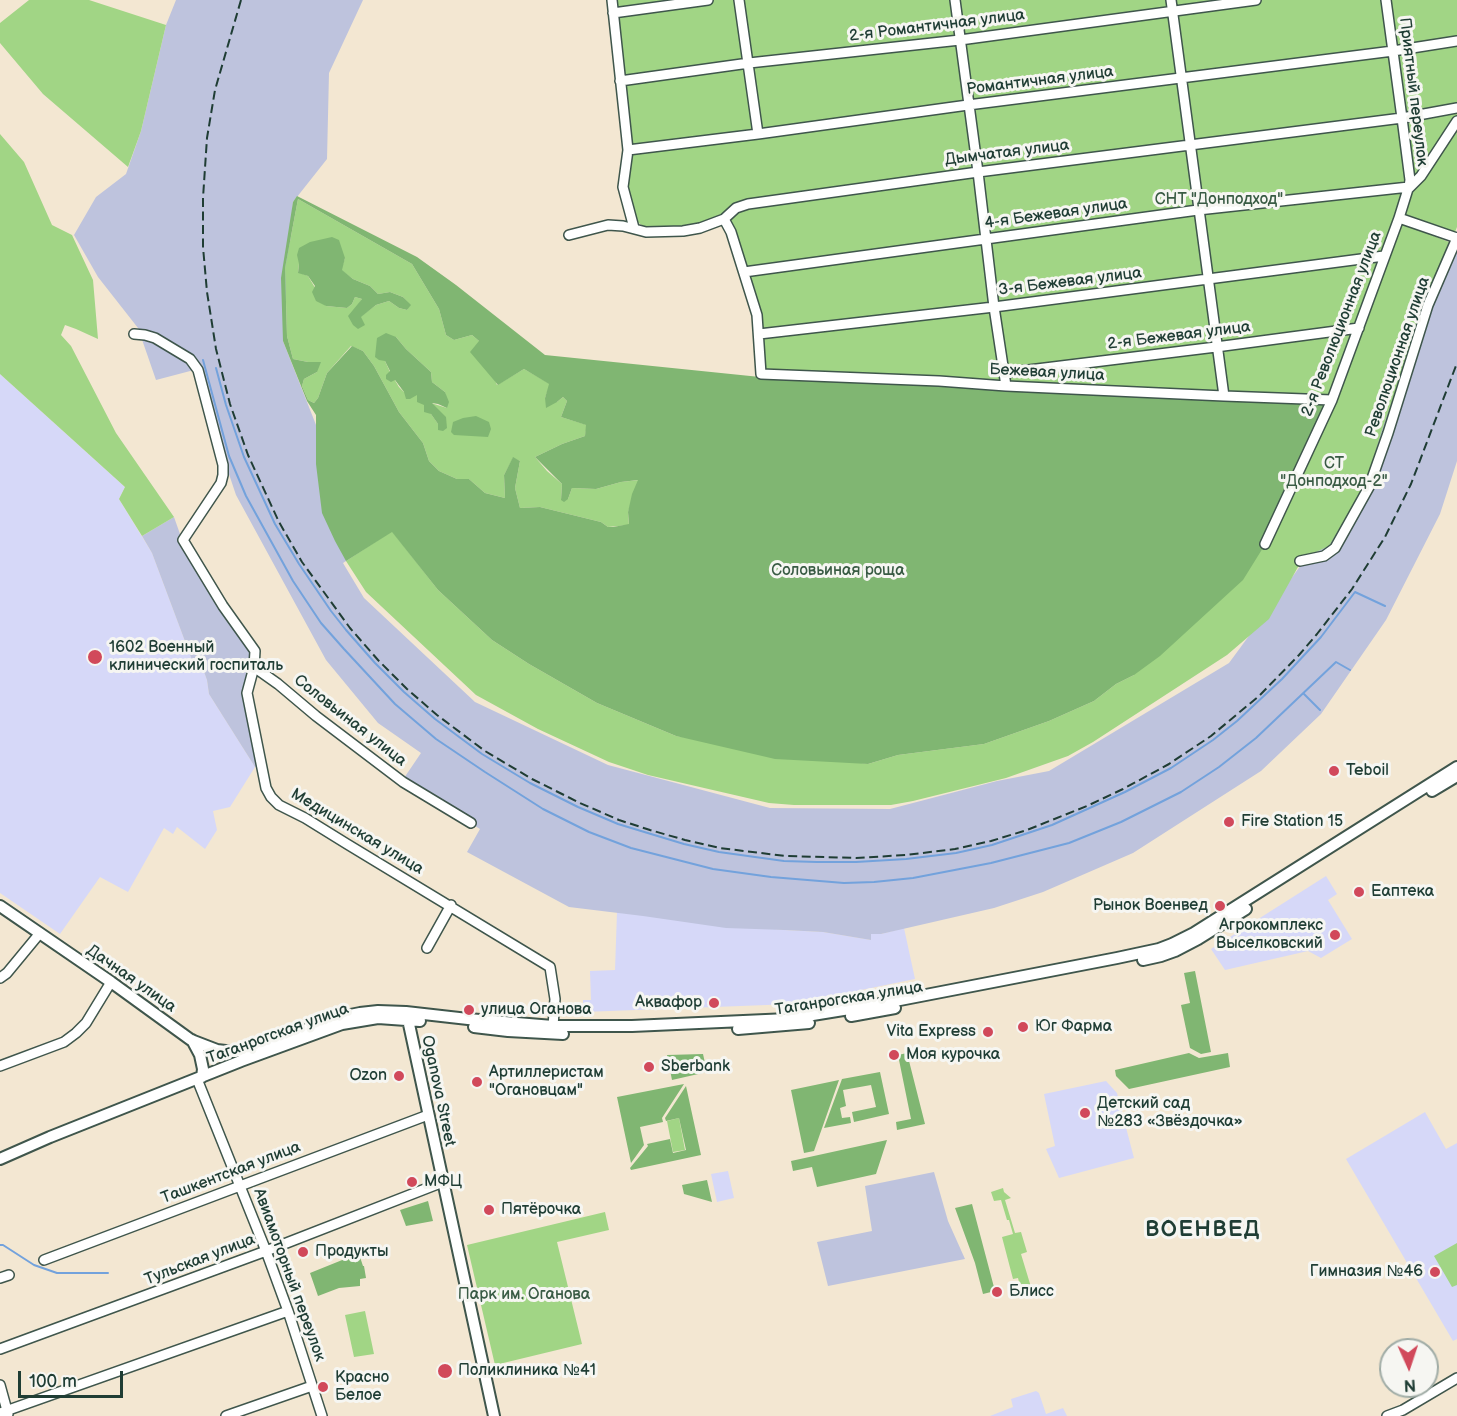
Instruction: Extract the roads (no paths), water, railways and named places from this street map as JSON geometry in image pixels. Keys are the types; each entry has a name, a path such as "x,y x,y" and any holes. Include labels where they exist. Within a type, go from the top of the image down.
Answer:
{"main road":[{"name":"Таганрогская улица","path":"897,1004 1159,949 1172,944 1194,933 1457,767"},
{"name":"Таганрогская улица","path":"254,1048 350,1015 378,1011 478,1020 553,1030 788,1018 897,1004 1161,956 1198,939 1457,776"},
{"name":"Дачная улица","path":"0,906 191,1040 217,1050 234,1052 254,1048"},
{"name":"Таганрогская улица","path":"0,1159 50,1137 342,1024 407,1015"},
{"name":"Oganova Street","path":"407,1015 494,1416"},
{"name":"Таганрогская улица","path":"191,1040 201,1059 200,1078"}],"street":[{"path":"612,0 628,150 623,187 634,228"},
{"path":"613,13 708,0"},
{"path":"739,0 758,134"},
{"path":"955,0 1006,386"},
{"path":"1171,0 1224,396"},
{"name":"2-я Романтичная улица","path":"620,81 749,63 960,40 1256,0"},
{"name":"Приятный переулок","path":"1386,0 1410,180 1409,187"},
{"name":"Романтичная улица","path":"628,150 1457,41"},
{"name":"Дымчатая улица","path":"568,236 608,225 646,232 683,231 700,228 724,219 735,208 748,204 1402,118 1457,108"},
{"name":"2-я Революционная улица","path":"1264,544 1332,400 1400,218 1409,187 1420,176 1457,121"},
{"name":"4-я Бежевая улица","path":"744,272 1198,210 1409,187"},
{"path":"1400,218 1457,238"},
{"path":"724,219 731,232 744,272 757,315 759,334"},
{"name":"Революционная улица","path":"1300,561 1324,556 1335,548 1368,487 1388,433 1428,305 1457,238"},
{"name":"3-я Бежевая улица","path":"759,334 994,307 1384,256"},
{"name":"2-я Бежевая улица","path":"1004,373 1359,328"},
{"path":"134,334 155,338 189,359 198,370 223,465 223,475 221,483 183,540 223,606 255,651 254,667"},
{"name":"Бежевая улица","path":"759,334 761,374 1332,400"},
{"name":"Соловьиная улица","path":"254,667 403,782 471,823"},
{"name":"Медицинская улица","path":"254,667 248,693 266,788 271,797 279,805 305,818 550,967 555,999 553,1030"},
{"path":"427,948 450,905"},
{"path":"0,978 7,973 40,933"},
{"path":"0,1066 64,1041 76,1033 86,1023 111,982"},
{"name":"Авиамоторный переулок","path":"200,1078 288,1311 322,1416"},
{"name":"Ташкентская улица","path":"44,1260 428,1114"},
{"name":"Тульская улица","path":"0,1349 266,1251 443,1182"},
{"path":"0,1385 5,1413 288,1311"},
{"path":"1387,1416 1403,1410 1457,1378"},
{"path":"226,1416 312,1386"}],"waterway":[{"path":"203,360 229,456 246,496 293,581 321,623 395,704 436,739 543,809 589,832 631,848 713,869 844,883 913,878 991,863 1069,843 1121,822 1181,792 1219,767 1256,738 1336,662 1350,670"},
{"path":"216,368 244,457 275,524 331,611 375,663 404,692 435,719 482,754 530,783 618,824 719,852 784,861 856,862 906,859 956,853 992,845 1052,825 1171,768 1213,740 1282,679 1321,637 1355,592 1385,606"},
{"path":"1304,694 1320,710"},
{"path":"0,1245 34,1265 57,1273 108,1273"}],"railway":[{"path":"241,0 215,90 207,138 203,247 216,349 230,404 248,455 279,522 302,562 350,628 378,660 437,715 485,751 532,779 619,820 650,830 720,848 785,856 856,858 955,849 1027,830 1087,806 1169,764 1211,736 1259,696 1299,655 1352,589 1385,537 1411,484 1457,363"}],"place":[{"name":"1602 Военный клинический госпиталь","path":"95,657"},
{"name":"Teboil","path":"1334,771"},
{"name":"Fire Station 15","path":"1229,822"},
{"name":"Еаптека","path":"1359,892"},
{"name":"Рынок Военвед","path":"1220,906"},
{"name":"Агрокомплекс Выселковский","path":"1335,935"},
{"name":"Аквафор","path":"714,1003"},
{"name":"улица Оганова","path":"469,1010"},
{"name":"Юг Фарма","path":"1023,1027"},
{"name":"Vita Express","path":"988,1032"},
{"name":"Моя курочка","path":"894,1055"},
{"name":"Sberbank","path":"649,1067"},
{"name":"Ozon","path":"399,1076"},
{"name":"Артиллеристам \"Огановцам\"","path":"477,1082"},
{"name":"Детский сад №283 «Звёздочка»","path":"1085,1113"},
{"name":"МФЦ","path":"412,1182"},
{"name":"Пятёрочка","path":"489,1210"},
{"name":"Продукты","path":"303,1252"},
{"name":"Гимназия №46","path":"1435,1272"},
{"name":"Блисс","path":"997,1292"},
{"name":"Поликлиника №41","path":"445,1371"},
{"name":"Красно Белое","path":"323,1387"}],"district":[{"name":"ВОЕНВЕД","path":"1203,1230"}],"park label":[{"name":"СНТ \"Донподход\"","path":"1219,200"},
{"name":"СТ \"Донподход-2\"","path":"1334,473"},
{"name":"Соловьиная роща","path":"838,571"},
{"name":"Парк им. Оганова","path":"524,1295"}]}
